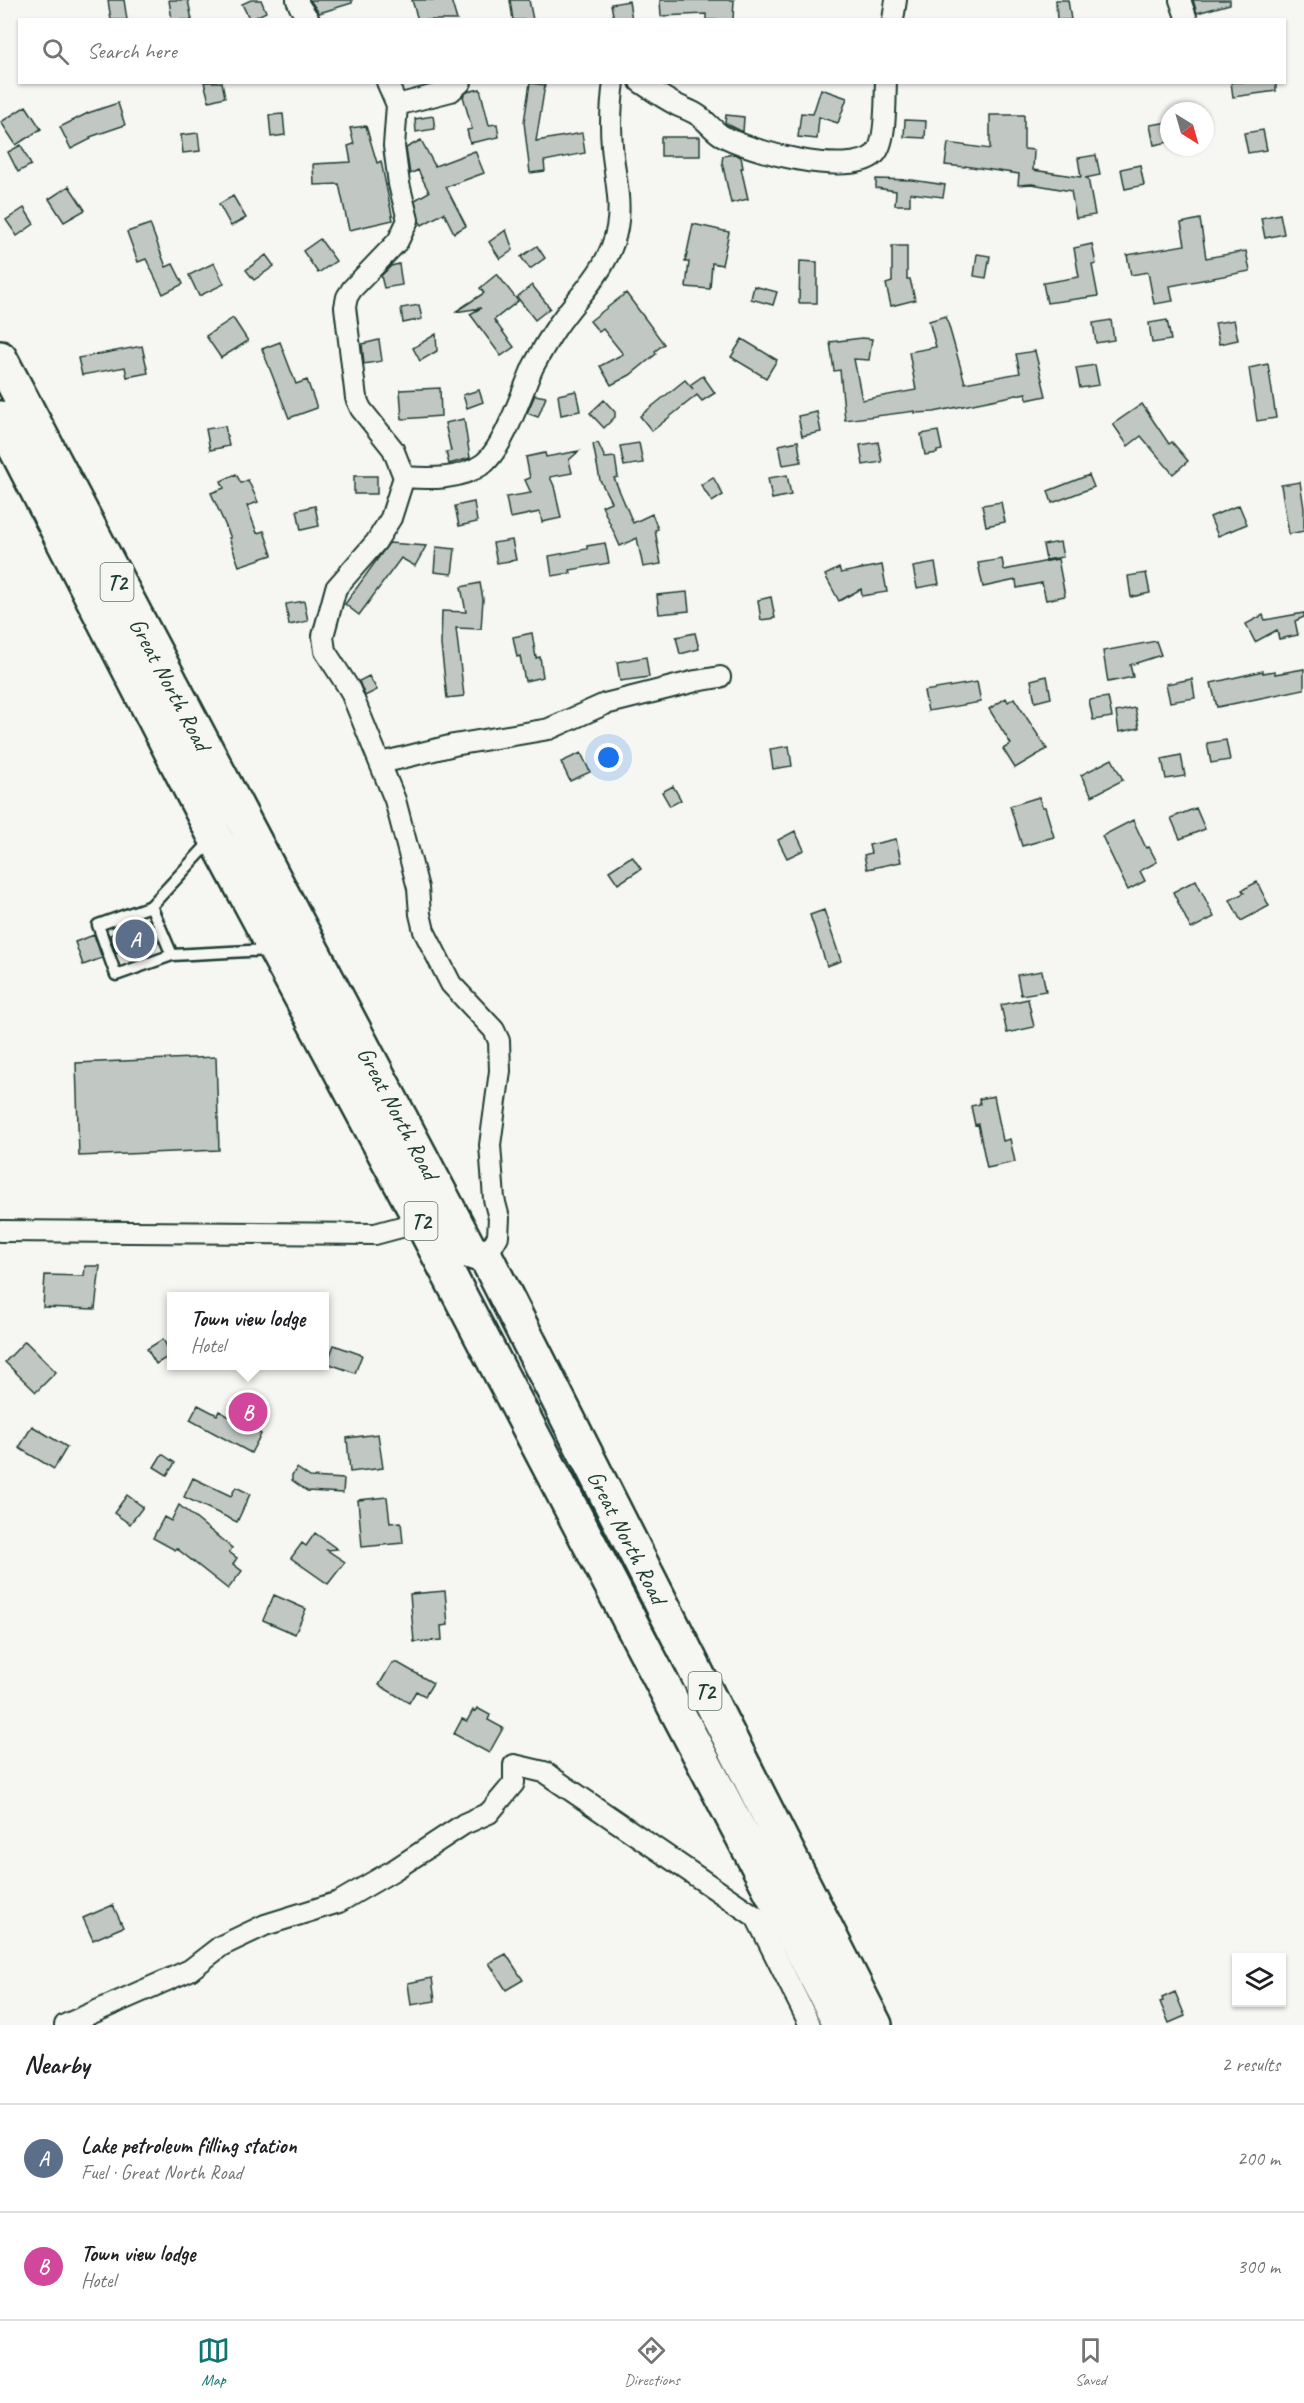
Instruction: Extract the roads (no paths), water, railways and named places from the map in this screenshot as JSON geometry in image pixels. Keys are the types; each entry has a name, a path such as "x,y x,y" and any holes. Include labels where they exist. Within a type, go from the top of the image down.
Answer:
{"highway":[{"name":"Great North Road","path":"0,358 200,741 842,2025"},
{"name":"Great North Road","path":"0,418 215,837 276,950 436,1217 471,1252 486,1257 875,2025"}],"street":[{"path":"297,0 308,18"},
{"path":"893,18 896,0"},
{"path":"1180,0 1186,18"},
{"path":"388,84 397,105 394,146 399,184 408,220 398,241 352,289 345,307 356,398 361,409 393,449 404,477 391,518 376,542 336,588 322,636 325,651 350,690 395,800 418,888 424,931 451,984 494,1030 499,1041 500,1071 490,1145 498,1236 486,1257"},
{"path":"397,105 451,92 459,84"},
{"path":"404,477 444,478 477,468 485,462 511,419 534,366 556,327 598,274 612,246 618,226 610,108 614,84"},
{"path":"643,84 675,104 698,114 720,134 740,143 803,161 847,163 864,161 875,153 881,144 886,84"},
{"path":"381,763 454,745 549,729 605,704 720,677"},
{"path":"0,1231 375,1234 436,1217"},
{"path":"65,2025 190,1970 221,1946 266,1925 339,1902 358,1891 464,1824 489,1813 514,1783 514,1765 544,1772 756,1917 810,2025"}],"lane":[{"path":"215,837 151,906 98,925 116,975 172,954 276,950"},
{"path":"151,906 172,954"}],"place":[{"name":"Lake petroleum filling station","path":"135,939"},
{"name":"Town view lodge","path":"248,1412"}]}
